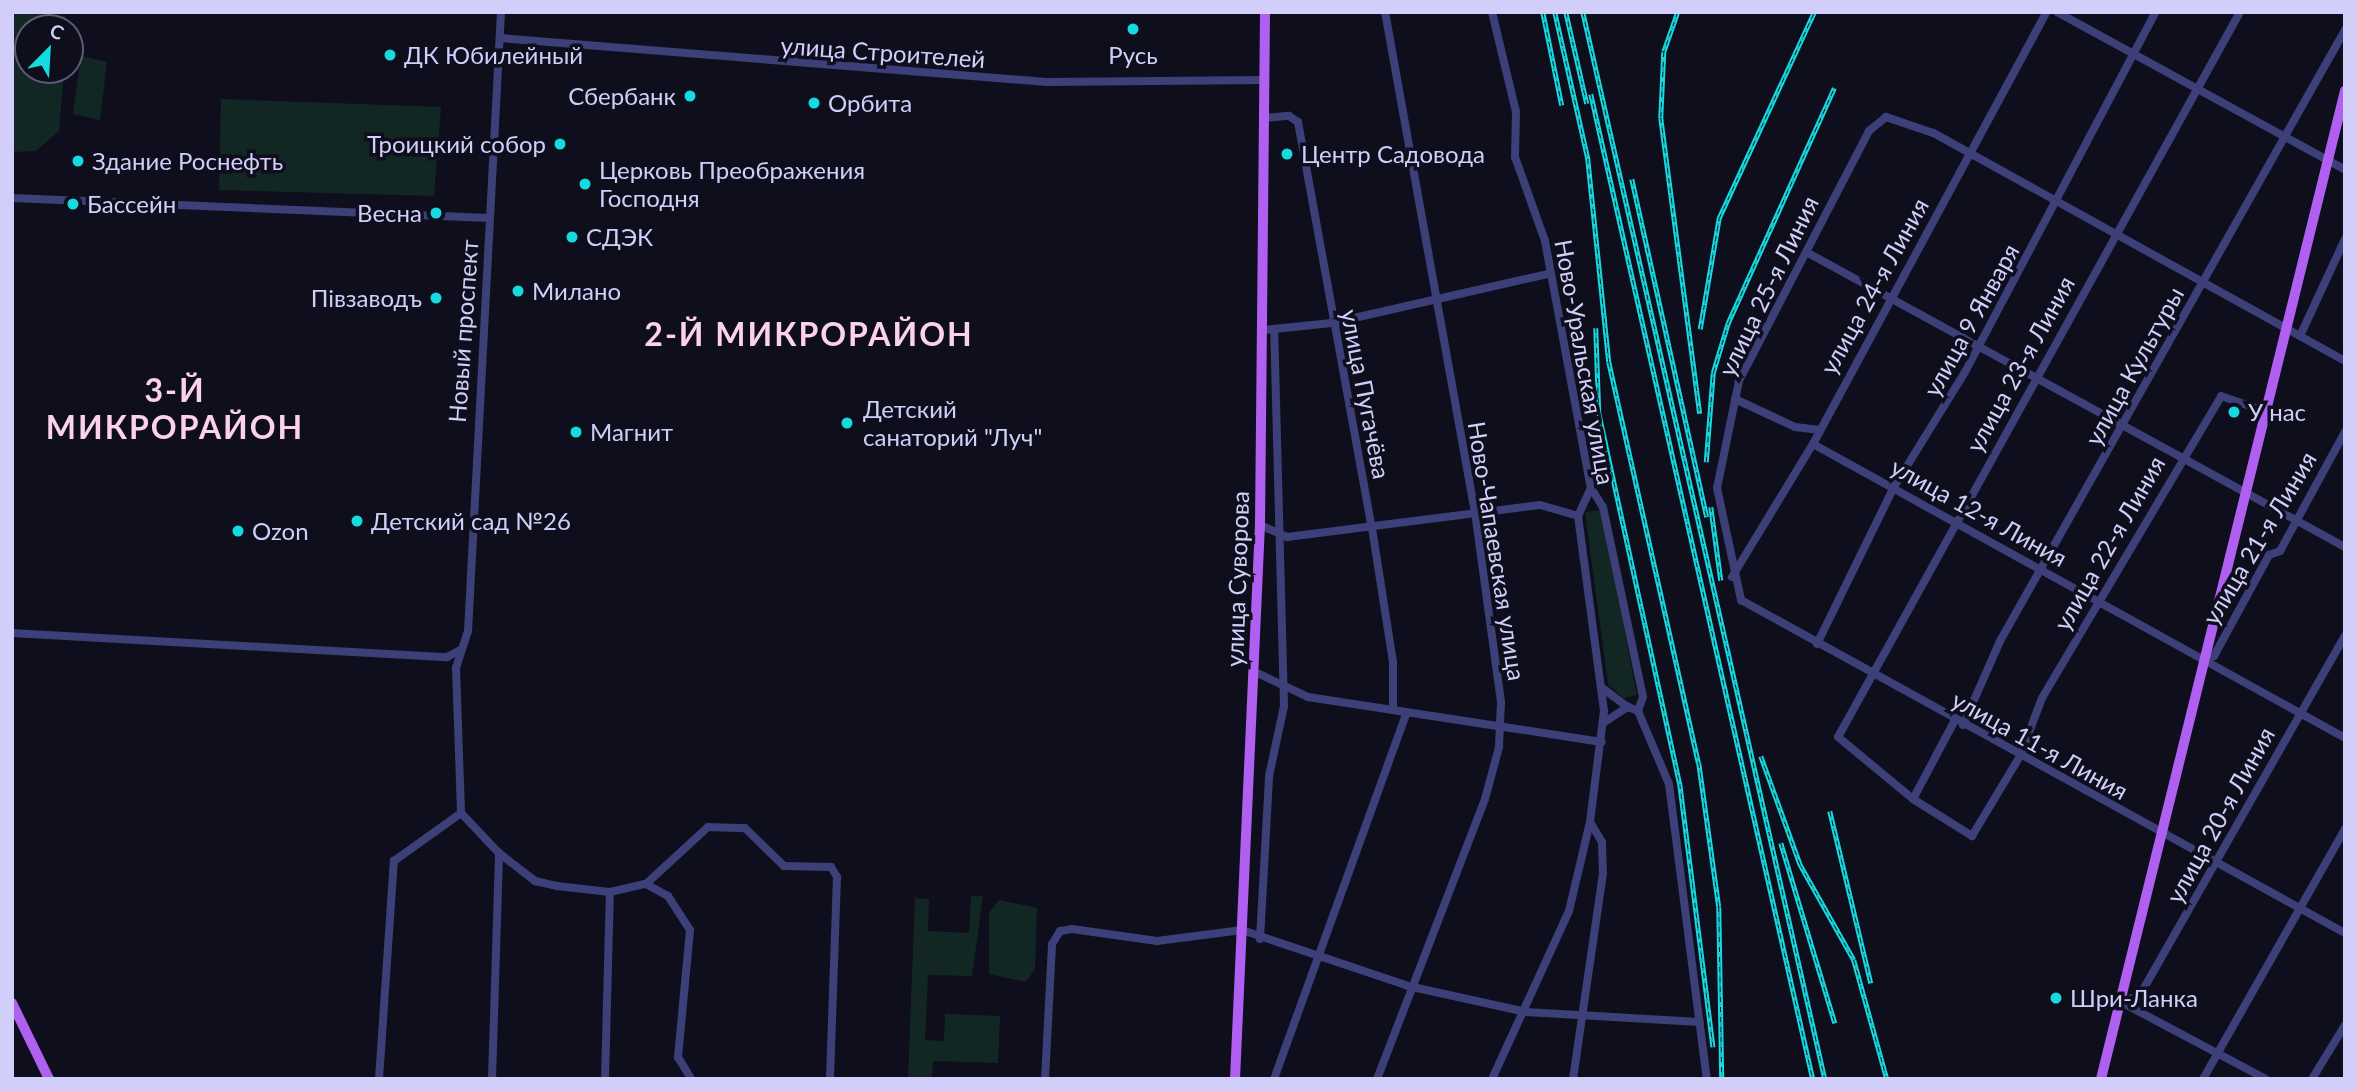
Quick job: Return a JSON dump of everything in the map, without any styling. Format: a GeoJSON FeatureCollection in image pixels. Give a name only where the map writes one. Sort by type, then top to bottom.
{"type":"FeatureCollection","features":[{"type":"Feature","properties":{"kind":"main road","name":"улица Суворова"},"geometry":{"type":"LineString","coordinates":[[1235,1079],[1269,329],[1264,118],[1265,12]]}},
{"type":"Feature","properties":{"kind":"main road"},"geometry":{"type":"LineString","coordinates":[[2245,492],[2325,159],[2345,91]]}},
{"type":"Feature","properties":{"kind":"main road","name":"улица 21-я Линия"},"geometry":{"type":"LineString","coordinates":[[2101,1079],[2245,492]]}},
{"type":"Feature","properties":{"kind":"main road"},"geometry":{"type":"LineString","coordinates":[[12,1003],[49,1079]]}},
{"type":"Feature","properties":{"kind":"street","name":"Новый проспект"},"geometry":{"type":"LineString","coordinates":[[461,813],[454,729],[460,650],[468,631],[501,12]]}},
{"type":"Feature","properties":{"kind":"street","name":"Ново-Чапаевская улица"},"geometry":{"type":"LineString","coordinates":[[1377,1079],[1408,986],[1485,799],[1500,728],[1475,513],[1385,12]]}},
{"type":"Feature","properties":{"kind":"street","name":"Ново-Уральская улица"},"geometry":{"type":"LineString","coordinates":[[1492,12],[1516,113],[1515,157],[1538,216],[1591,488],[1578,516],[1601,687],[1603,723],[1590,822],[1569,911],[1526,1012],[1492,1079]]}},
{"type":"Feature","properties":{"kind":"street","name":"улица 24-я Линия"},"geometry":{"type":"LineString","coordinates":[[1732,577],[1813,444],[1818,430],[2047,12]]}},
{"type":"Feature","properties":{"kind":"street"},"geometry":{"type":"LineString","coordinates":[[2057,12],[2345,170]]}},
{"type":"Feature","properties":{"kind":"street","name":"улица 9 Января"},"geometry":{"type":"LineString","coordinates":[[1817,644],[1894,487],[1979,346],[2156,12]]}},
{"type":"Feature","properties":{"kind":"street","name":"улица 23-я Линия"},"geometry":{"type":"LineString","coordinates":[[1913,799],[1838,737],[2034,376],[2240,12]]}},
{"type":"Feature","properties":{"kind":"street","name":"улица Культуры"},"geometry":{"type":"LineString","coordinates":[[1913,799],[1959,722],[2345,30]]}},
{"type":"Feature","properties":{"kind":"street","name":"улица Строителей"},"geometry":{"type":"LineString","coordinates":[[500,38],[1045,82],[1265,80]]}},
{"type":"Feature","properties":{"kind":"street","name":"улица Пугачёва"},"geometry":{"type":"LineString","coordinates":[[1264,118],[1289,116],[1298,122],[1332,323],[1372,528],[1393,662],[1393,710]]}},
{"type":"Feature","properties":{"kind":"street","name":"улица 25-я Линия"},"geometry":{"type":"LineString","coordinates":[[1732,577],[1717,488],[1735,398],[1878,120],[1923,130],[1969,153]]}},
{"type":"Feature","properties":{"kind":"street"},"geometry":{"type":"LineString","coordinates":[[1969,153],[2345,360]]}},
{"type":"Feature","properties":{"kind":"street"},"geometry":{"type":"LineString","coordinates":[[12,198],[489,218]]}},
{"type":"Feature","properties":{"kind":"street"},"geometry":{"type":"LineString","coordinates":[[2300,336],[2345,239]]}},
{"type":"Feature","properties":{"kind":"street"},"geometry":{"type":"LineString","coordinates":[[1808,253],[1893,296],[2182,459],[2345,547]]}},
{"type":"Feature","properties":{"kind":"street"},"geometry":{"type":"LineString","coordinates":[[1260,939],[1269,776],[1284,706],[1281,684],[1278,533],[1269,329],[1332,323],[1548,274]]}},
{"type":"Feature","properties":{"kind":"street","name":"улица 22-я Линия"},"geometry":{"type":"LineString","coordinates":[[1913,799],[1972,836],[2020,755],[2042,698],[2221,396],[2264,411]]}},
{"type":"Feature","properties":{"kind":"street"},"geometry":{"type":"LineString","coordinates":[[1735,398],[1795,427],[1818,430]]}},
{"type":"Feature","properties":{"kind":"street","name":"улица 21-я Линия"},"geometry":{"type":"LineString","coordinates":[[2204,661],[2214,656],[2269,555],[2280,551],[2345,432]]}},
{"type":"Feature","properties":{"kind":"street","name":"улица 12-я Линия"},"geometry":{"type":"LineString","coordinates":[[1813,444],[2345,738]]}},
{"type":"Feature","properties":{"kind":"street"},"geometry":{"type":"LineString","coordinates":[[1591,488],[1603,508],[1643,697],[1638,711],[1669,784],[1677,821],[1707,1079]]}},
{"type":"Feature","properties":{"kind":"street"},"geometry":{"type":"LineString","coordinates":[[1260,525],[1278,533],[1372,528],[1549,505],[1578,516]]}},
{"type":"Feature","properties":{"kind":"street","name":"улица 11-я Линия"},"geometry":{"type":"LineString","coordinates":[[1732,577],[1741,600],[2214,864],[2345,933]]}},
{"type":"Feature","properties":{"kind":"street"},"geometry":{"type":"LineString","coordinates":[[12,633],[447,657],[460,650]]}},
{"type":"Feature","properties":{"kind":"street","name":"улица 20-я Линия"},"geometry":{"type":"LineString","coordinates":[[2121,1002],[2140,995],[2345,636]]}},
{"type":"Feature","properties":{"kind":"street"},"geometry":{"type":"LineString","coordinates":[[1255,672],[1308,696],[1602,742]]}},
{"type":"Feature","properties":{"kind":"street"},"geometry":{"type":"LineString","coordinates":[[1601,687],[1638,711]]}},
{"type":"Feature","properties":{"kind":"street"},"geometry":{"type":"LineString","coordinates":[[1603,723],[1628,707]]}},
{"type":"Feature","properties":{"kind":"street"},"geometry":{"type":"LineString","coordinates":[[1274,1079],[1314,959],[1407,712]]}},
{"type":"Feature","properties":{"kind":"street"},"geometry":{"type":"LineString","coordinates":[[379,1079],[394,861],[461,813],[499,853],[535,881],[610,892],[646,884],[708,827],[745,828],[784,866],[831,867],[837,877],[830,1079]]}},
{"type":"Feature","properties":{"kind":"street"},"geometry":{"type":"LineString","coordinates":[[1573,1079],[1604,874],[1602,842],[1590,822]]}},
{"type":"Feature","properties":{"kind":"street"},"geometry":{"type":"LineString","coordinates":[[2203,1079],[2345,829]]}},
{"type":"Feature","properties":{"kind":"street"},"geometry":{"type":"LineString","coordinates":[[492,1079],[499,853]]}},
{"type":"Feature","properties":{"kind":"street"},"geometry":{"type":"LineString","coordinates":[[646,884],[668,896],[690,930],[678,1057],[691,1079]]}},
{"type":"Feature","properties":{"kind":"street"},"geometry":{"type":"LineString","coordinates":[[605,1079],[610,892]]}},
{"type":"Feature","properties":{"kind":"street"},"geometry":{"type":"LineString","coordinates":[[1045,1079],[1052,944],[1060,931],[1072,929],[1157,942],[1242,930],[1314,959],[1408,986],[1526,1012],[1581,1018],[1700,1022]]}},
{"type":"Feature","properties":{"kind":"street"},"geometry":{"type":"LineString","coordinates":[[2121,1002],[2219,1051],[2266,1079]]}},
{"type":"Feature","properties":{"kind":"street"},"geometry":{"type":"LineString","coordinates":[[2312,1079],[2345,1025]]}},
{"type":"Feature","properties":{"kind":"green space"},"geometry":{"type":"Polygon","coordinates":[[[12,12],[39,14],[14,14],[14,84],[63,84],[59,131],[36,151],[12,152],[12,12]]]}},
{"type":"Feature","properties":{"kind":"green space"},"geometry":{"type":"Polygon","coordinates":[[[84,57],[107,62],[100,120],[73,114],[77,84],[84,84],[84,57]]]}},
{"type":"Feature","properties":{"kind":"green space"},"geometry":{"type":"Polygon","coordinates":[[[221,99],[441,107],[434,196],[219,190],[221,99]]]}},
{"type":"Feature","properties":{"kind":"green space"},"geometry":{"type":"Polygon","coordinates":[[[1601,510],[1637,695],[1623,698],[1608,684],[1585,512],[1601,510]]]}},
{"type":"Feature","properties":{"kind":"green space"},"geometry":{"type":"Polygon","coordinates":[[[971,896],[983,896],[972,976],[928,975],[925,1040],[944,1041],[945,1014],[1000,1016],[998,1063],[933,1061],[932,1079],[908,1079],[915,898],[929,899],[928,931],[969,933],[971,896]]]}},
{"type":"Feature","properties":{"kind":"green space"},"geometry":{"type":"Polygon","coordinates":[[[999,900],[1037,908],[1035,969],[1026,982],[989,974],[989,913],[999,900]]]}},
{"type":"Feature","properties":{"kind":"railway"},"geometry":{"type":"LineString","coordinates":[[1543,12],[1562,105]]}},
{"type":"Feature","properties":{"kind":"railway"},"geometry":{"type":"LineString","coordinates":[[1555,12],[1588,159],[1609,362],[1699,763],[1719,907],[1722,1079]]}},
{"type":"Feature","properties":{"kind":"railway"},"geometry":{"type":"LineString","coordinates":[[1566,12],[1587,104]]}},
{"type":"Feature","properties":{"kind":"railway"},"geometry":{"type":"LineString","coordinates":[[1583,12],[1825,1079]]}},
{"type":"Feature","properties":{"kind":"railway"},"geometry":{"type":"LineString","coordinates":[[1678,12],[1664,52],[1661,118],[1700,413]]}},
{"type":"Feature","properties":{"kind":"railway"},"geometry":{"type":"LineString","coordinates":[[1700,329],[1719,218],[1814,12]]}},
{"type":"Feature","properties":{"kind":"railway"},"geometry":{"type":"LineString","coordinates":[[1706,462],[1713,373],[1728,323],[1834,88]]}},
{"type":"Feature","properties":{"kind":"railway"},"geometry":{"type":"LineString","coordinates":[[1591,94],[1813,1079]]}},
{"type":"Feature","properties":{"kind":"railway"},"geometry":{"type":"LineString","coordinates":[[1632,179],[1707,517]]}},
{"type":"Feature","properties":{"kind":"railway"},"geometry":{"type":"LineString","coordinates":[[1596,328],[1599,413],[1680,784],[1713,1047]]}},
{"type":"Feature","properties":{"kind":"railway"},"geometry":{"type":"LineString","coordinates":[[1711,507],[1721,580]]}},
{"type":"Feature","properties":{"kind":"railway"},"geometry":{"type":"LineString","coordinates":[[1761,756],[1800,864],[1854,960],[1887,1079]]}},
{"type":"Feature","properties":{"kind":"railway"},"geometry":{"type":"LineString","coordinates":[[1830,811],[1871,983]]}},
{"type":"Feature","properties":{"kind":"railway"},"geometry":{"type":"LineString","coordinates":[[1781,843],[1835,1023]]}},
{"type":"Feature","properties":{"kind":"place","name":"Русь"},"geometry":{"type":"Point","coordinates":[1133,29]}},
{"type":"Feature","properties":{"kind":"place","name":"ДК Юбилейный"},"geometry":{"type":"Point","coordinates":[390,55]}},
{"type":"Feature","properties":{"kind":"place","name":"Сбербанк"},"geometry":{"type":"Point","coordinates":[690,96]}},
{"type":"Feature","properties":{"kind":"place","name":"Орбита"},"geometry":{"type":"Point","coordinates":[814,103]}},
{"type":"Feature","properties":{"kind":"place","name":"Троицкий собор"},"geometry":{"type":"Point","coordinates":[560,144]}},
{"type":"Feature","properties":{"kind":"place","name":"Центр Садовода"},"geometry":{"type":"Point","coordinates":[1287,154]}},
{"type":"Feature","properties":{"kind":"place","name":"Здание Роснефть"},"geometry":{"type":"Point","coordinates":[78,161]}},
{"type":"Feature","properties":{"kind":"place","name":"Церковь Преображения Господня"},"geometry":{"type":"Point","coordinates":[585,184]}},
{"type":"Feature","properties":{"kind":"place","name":"Бассейн"},"geometry":{"type":"Point","coordinates":[73,204]}},
{"type":"Feature","properties":{"kind":"place","name":"Весна"},"geometry":{"type":"Point","coordinates":[436,213]}},
{"type":"Feature","properties":{"kind":"place","name":"СДЭК"},"geometry":{"type":"Point","coordinates":[572,237]}},
{"type":"Feature","properties":{"kind":"place","name":"Милано"},"geometry":{"type":"Point","coordinates":[518,291]}},
{"type":"Feature","properties":{"kind":"place","name":"Півзаводъ"},"geometry":{"type":"Point","coordinates":[436,298]}},
{"type":"Feature","properties":{"kind":"place","name":"У нас"},"geometry":{"type":"Point","coordinates":[2234,412]}},
{"type":"Feature","properties":{"kind":"place","name":"Детский санаторий \"Луч\""},"geometry":{"type":"Point","coordinates":[847,423]}},
{"type":"Feature","properties":{"kind":"place","name":"Магнит"},"geometry":{"type":"Point","coordinates":[576,432]}},
{"type":"Feature","properties":{"kind":"place","name":"Детский сад №26"},"geometry":{"type":"Point","coordinates":[357,521]}},
{"type":"Feature","properties":{"kind":"place","name":"Ozon"},"geometry":{"type":"Point","coordinates":[238,531]}},
{"type":"Feature","properties":{"kind":"place","name":"Шри-Ланка"},"geometry":{"type":"Point","coordinates":[2056,998]}},
{"type":"Feature","properties":{"kind":"district","name":"2-Й МИКРОРАЙОН"},"geometry":{"type":"Point","coordinates":[809,334]}},
{"type":"Feature","properties":{"kind":"district","name":"3-Й МИКРОРАЙОН"},"geometry":{"type":"Point","coordinates":[175,410]}}]}
